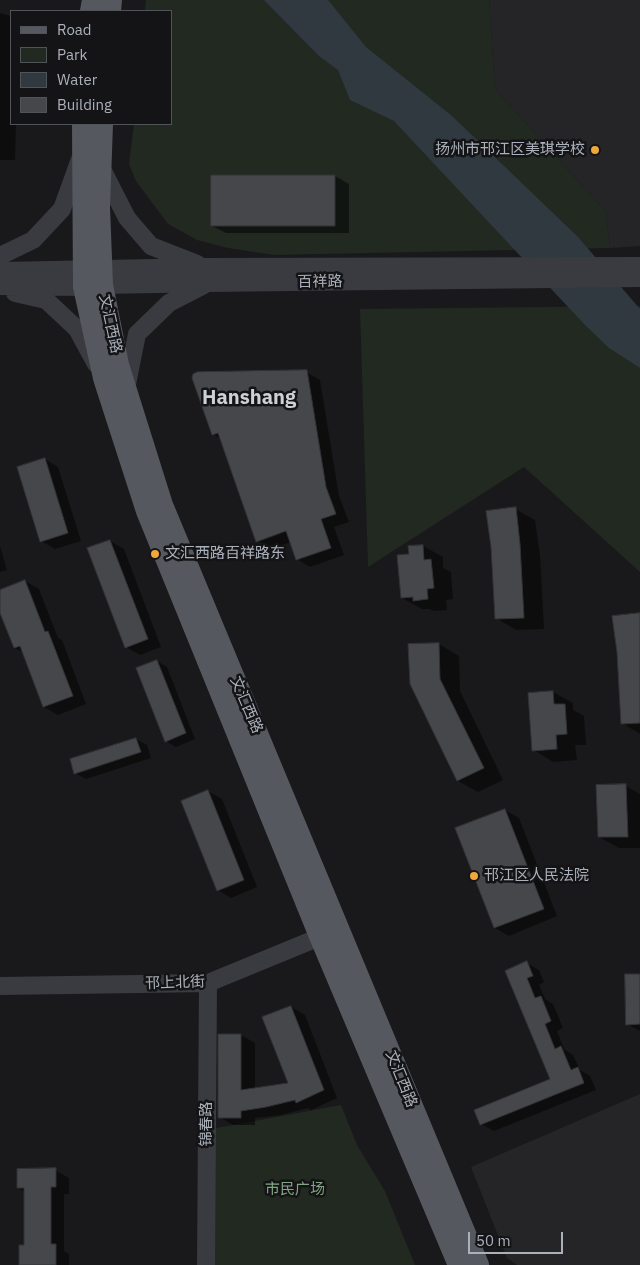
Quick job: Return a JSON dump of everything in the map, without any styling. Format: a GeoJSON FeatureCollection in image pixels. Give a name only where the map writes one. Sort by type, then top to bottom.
{"type":"FeatureCollection","features":[{"type":"Feature","properties":{"kind":"main road","name":"文汇西路"},"geometry":{"type":"LineString","coordinates":[[83,125],[83,151],[92,278],[104,378],[147,511],[330,932],[478,1265]]}},
{"type":"Feature","properties":{"kind":"main road","name":"文汇西路"},"geometry":{"type":"LineString","coordinates":[[102,125],[99,207],[92,278],[118,365],[162,505],[330,932],[458,1265]]}},
{"type":"Feature","properties":{"kind":"street"},"geometry":{"type":"LineString","coordinates":[[0,256],[33,240],[62,209],[83,151]]}},
{"type":"Feature","properties":{"kind":"street"},"geometry":{"type":"LineString","coordinates":[[100,166],[127,218],[151,246],[206,275],[170,303],[138,334],[126,389]]}},
{"type":"Feature","properties":{"kind":"street","name":"百祥路"},"geometry":{"type":"LineString","coordinates":[[0,288],[92,278],[206,275],[627,274],[640,266]]}},
{"type":"Feature","properties":{"kind":"street","name":"百祥路"},"geometry":{"type":"LineString","coordinates":[[0,272],[92,278]]}},
{"type":"Feature","properties":{"kind":"street"},"geometry":{"type":"LineString","coordinates":[[0,288],[46,300],[77,329],[104,378]]}},
{"type":"Feature","properties":{"kind":"street","name":"邗上北街"},"geometry":{"type":"LineString","coordinates":[[0,986],[208,983],[330,932]]}},
{"type":"Feature","properties":{"kind":"street","name":"锦春路"},"geometry":{"type":"LineString","coordinates":[[206,1265],[208,983]]}},
{"type":"Feature","properties":{"kind":"shaded area","name":"扬州市邗江区美琪学校"},"geometry":{"type":"Polygon","coordinates":[[[489,0],[640,0],[640,246],[610,248],[606,212],[495,89],[489,0]]]}},
{"type":"Feature","properties":{"kind":"shaded area"},"geometry":{"type":"Polygon","coordinates":[[[640,1094],[640,1265],[517,1265],[507,1258],[471,1167],[640,1094]]]}},
{"type":"Feature","properties":{"kind":"green space"},"geometry":{"type":"Polygon","coordinates":[[[146,0],[489,0],[495,89],[606,212],[610,248],[274,255],[228,248],[197,240],[168,224],[136,181],[129,164],[134,125],[172,125],[172,10],[145,10],[146,0]]]}},
{"type":"Feature","properties":{"kind":"green space"},"geometry":{"type":"Polygon","coordinates":[[[640,306],[640,572],[524,467],[368,567],[360,309],[640,306]]]}},
{"type":"Feature","properties":{"kind":"green space","name":"市民广场"},"geometry":{"type":"Polygon","coordinates":[[[341,1105],[357,1145],[385,1191],[415,1265],[212,1265],[211,1129],[341,1105]]]}},
{"type":"Feature","properties":{"kind":"water"},"geometry":{"type":"Polygon","coordinates":[[[264,0],[328,0],[366,47],[452,116],[578,237],[640,309],[640,368],[609,348],[584,324],[394,121],[350,100],[338,70],[319,56],[264,0]]]}},
{"type":"Feature","properties":{"kind":"building"},"geometry":{"type":"Polygon","coordinates":[[[211,175],[335,175],[335,226],[211,226],[211,175]]]}},
{"type":"Feature","properties":{"kind":"building"},"geometry":{"type":"Polygon","coordinates":[[[307,370],[326,487],[336,514],[321,519],[331,548],[296,560],[286,531],[256,542],[218,433],[212,435],[192,378],[193,374],[197,372],[307,370]]]}},
{"type":"Feature","properties":{"kind":"building"},"geometry":{"type":"Polygon","coordinates":[[[45,458],[68,533],[40,542],[17,467],[45,458]]]}},
{"type":"Feature","properties":{"kind":"building"},"geometry":{"type":"Polygon","coordinates":[[[516,507],[524,618],[495,619],[491,547],[486,511],[516,507]]]}},
{"type":"Feature","properties":{"kind":"building"},"geometry":{"type":"Polygon","coordinates":[[[110,540],[148,639],[125,648],[87,548],[110,540]]]}},
{"type":"Feature","properties":{"kind":"building"},"geometry":{"type":"Polygon","coordinates":[[[423,545],[424,560],[431,559],[434,588],[427,589],[428,599],[413,601],[413,597],[401,598],[397,555],[409,554],[408,546],[423,545]]]}},
{"type":"Feature","properties":{"kind":"building"},"geometry":{"type":"Polygon","coordinates":[[[25,580],[45,632],[48,631],[73,696],[43,707],[20,646],[14,648],[0,613],[0,590],[25,580]]]}},
{"type":"Feature","properties":{"kind":"building"},"geometry":{"type":"Polygon","coordinates":[[[640,613],[640,723],[621,724],[617,652],[612,616],[640,613]]]}},
{"type":"Feature","properties":{"kind":"building"},"geometry":{"type":"Polygon","coordinates":[[[439,643],[440,679],[484,768],[457,781],[410,684],[408,644],[439,643]]]}},
{"type":"Feature","properties":{"kind":"building"},"geometry":{"type":"Polygon","coordinates":[[[157,660],[186,733],[165,742],[136,668],[157,660]]]}},
{"type":"Feature","properties":{"kind":"building"},"geometry":{"type":"Polygon","coordinates":[[[553,691],[554,704],[565,704],[567,734],[556,735],[557,749],[532,751],[528,693],[553,691]]]}},
{"type":"Feature","properties":{"kind":"building"},"geometry":{"type":"Polygon","coordinates":[[[136,738],[141,752],[74,774],[70,759],[136,738]]]}},
{"type":"Feature","properties":{"kind":"building"},"geometry":{"type":"Polygon","coordinates":[[[626,784],[628,837],[598,837],[596,785],[626,784]]]}},
{"type":"Feature","properties":{"kind":"building"},"geometry":{"type":"Polygon","coordinates":[[[208,790],[244,880],[217,891],[181,801],[208,790]]]}},
{"type":"Feature","properties":{"kind":"building"},"geometry":{"type":"Polygon","coordinates":[[[505,809],[544,909],[494,928],[455,828],[505,809]]]}},
{"type":"Feature","properties":{"kind":"building"},"geometry":{"type":"Polygon","coordinates":[[[527,961],[533,976],[527,978],[535,998],[541,996],[551,1021],[545,1024],[555,1049],[561,1046],[571,1070],[578,1067],[584,1083],[480,1125],[474,1110],[550,1079],[505,971],[527,961]]]}},
{"type":"Feature","properties":{"kind":"building"},"geometry":{"type":"Polygon","coordinates":[[[625,974],[640,974],[640,1024],[626,1025],[625,974]]]}},
{"type":"Feature","properties":{"kind":"building"},"geometry":{"type":"Polygon","coordinates":[[[291,1006],[324,1090],[296,1103],[295,1100],[241,1111],[241,1118],[218,1118],[218,1034],[241,1034],[241,1090],[288,1083],[262,1017],[291,1006]]]}},
{"type":"Feature","properties":{"kind":"building"},"geometry":{"type":"Polygon","coordinates":[[[56,1168],[56,1187],[51,1187],[51,1244],[56,1244],[56,1265],[19,1265],[19,1245],[24,1245],[24,1188],[17,1188],[17,1169],[56,1168]]]}},
{"type":"Feature","properties":{"kind":"place","name":"扬州市邗江区美琪学校"},"geometry":{"type":"Point","coordinates":[595,150]}},
{"type":"Feature","properties":{"kind":"place","name":"文汇西路百祥路东"},"geometry":{"type":"Point","coordinates":[155,554]}},
{"type":"Feature","properties":{"kind":"place","name":"邗江区人民法院"},"geometry":{"type":"Point","coordinates":[474,876]}},
{"type":"Feature","properties":{"kind":"district","name":"Hanshang"},"geometry":{"type":"Point","coordinates":[249,398]}}]}
